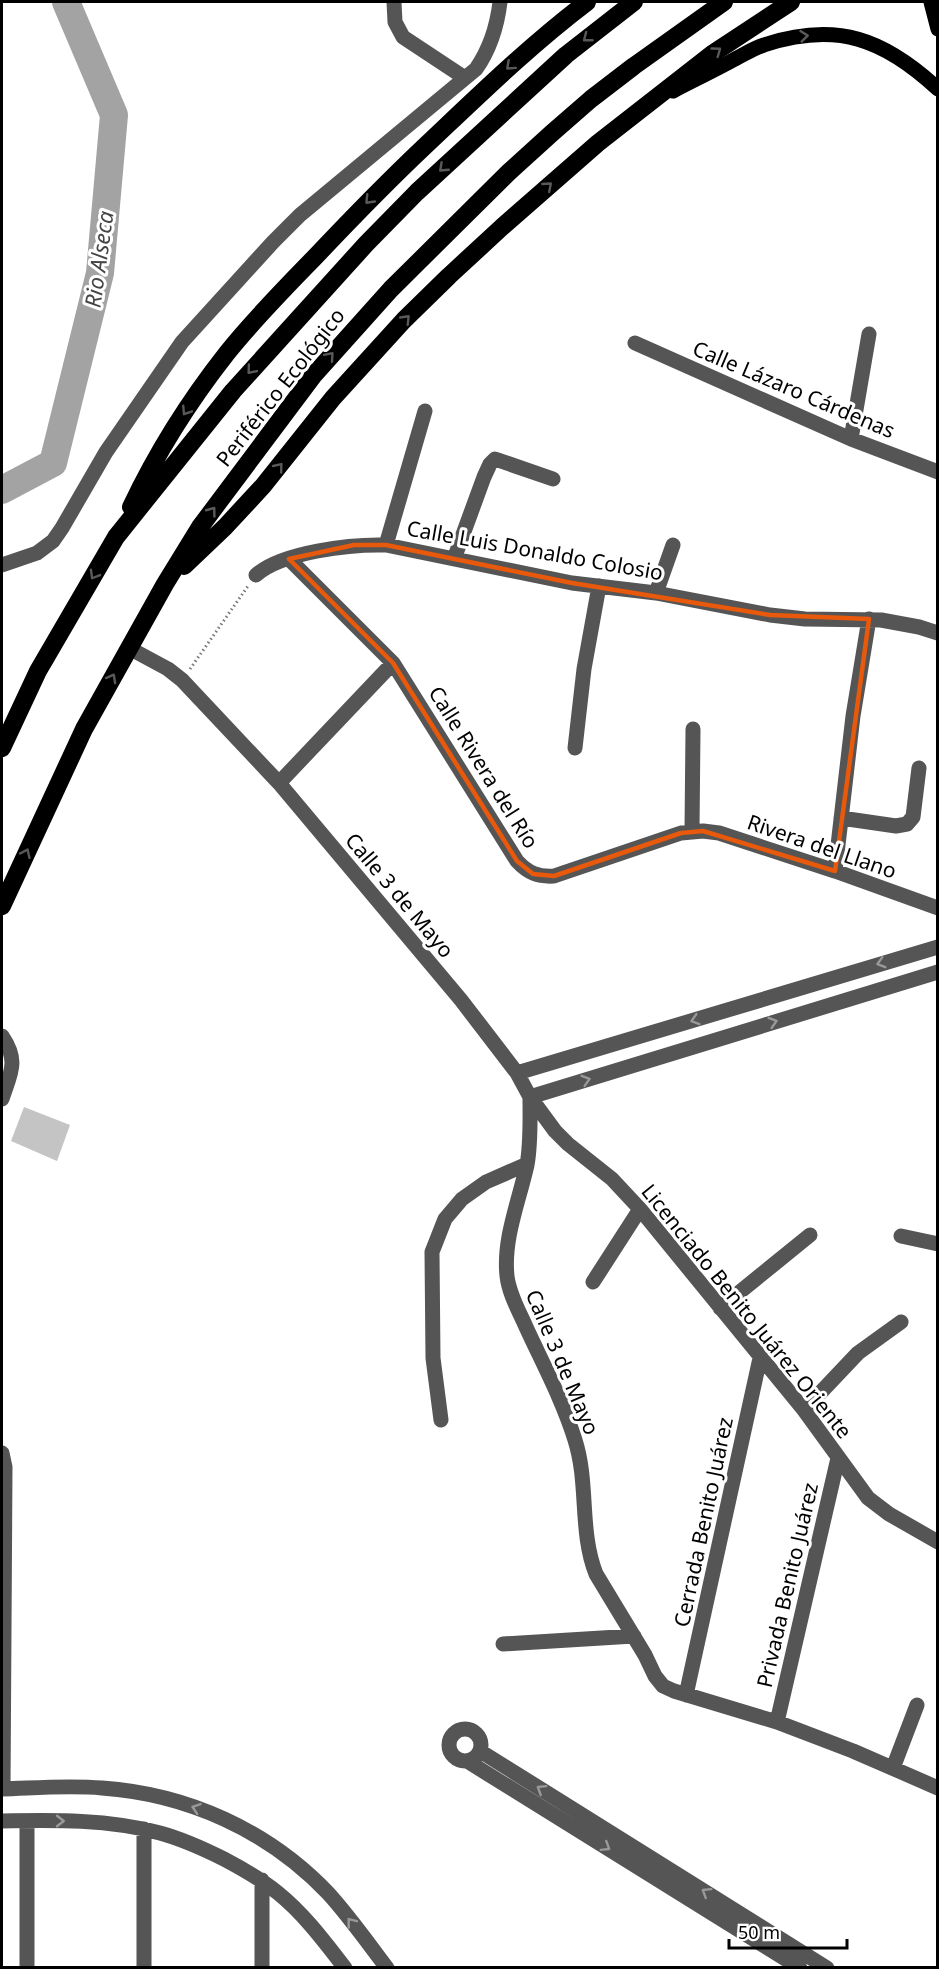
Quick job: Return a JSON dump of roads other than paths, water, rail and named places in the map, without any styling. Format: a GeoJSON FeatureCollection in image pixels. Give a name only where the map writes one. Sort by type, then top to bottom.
{"type":"FeatureCollection","features":[{"type":"Feature","properties":{"kind":"highway"},"geometry":{"type":"LineString","coordinates":[[116,537],[149,469],[193,400],[227,353],[267,306],[374,195],[488,86],[559,23],[587,2]]}},
{"type":"Feature","properties":{"kind":"highway","name":"Periférico Ecológico"},"geometry":{"type":"LineString","coordinates":[[2,748],[38,671],[116,537],[233,391],[366,244],[417,192],[566,55],[634,2]]}},
{"type":"Feature","properties":{"kind":"highway","name":"Periférico Ecológico"},"geometry":{"type":"LineString","coordinates":[[2,906],[84,729],[165,584],[200,527],[327,359],[391,289],[509,172],[591,99],[681,30],[724,2]]}},
{"type":"Feature","properties":{"kind":"highway"},"geometry":{"type":"LineString","coordinates":[[165,584],[225,527],[263,486],[333,398],[419,305],[510,219],[598,144],[712,54],[791,2]]}},
{"type":"Feature","properties":{"kind":"main road"},"geometry":{"type":"LineString","coordinates":[[930,2],[938,29]]}},
{"type":"Feature","properties":{"kind":"main road"},"geometry":{"type":"LineString","coordinates":[[654,100],[762,45],[795,37],[824,34],[851,37],[878,45],[901,58],[938,89]]}},
{"type":"Feature","properties":{"kind":"street"},"geometry":{"type":"LineString","coordinates":[[394,2],[395,22],[403,37],[465,78]]}},
{"type":"Feature","properties":{"kind":"street"},"geometry":{"type":"LineString","coordinates":[[2,565],[37,553],[53,541],[105,452],[182,342],[300,214],[476,69],[486,55],[494,37],[500,2]]}},
{"type":"Feature","properties":{"kind":"street"},"geometry":{"type":"LineString","coordinates":[[851,439],[869,334]]}},
{"type":"Feature","properties":{"kind":"street","name":"Calle Lázaro Cárdenas"},"geometry":{"type":"LineString","coordinates":[[635,343],[851,439],[938,472]]}},
{"type":"Feature","properties":{"kind":"street"},"geometry":{"type":"LineString","coordinates":[[386,545],[426,411]]}},
{"type":"Feature","properties":{"kind":"street"},"geometry":{"type":"LineString","coordinates":[[454,559],[484,477],[495,459],[553,479]]}},
{"type":"Feature","properties":{"kind":"street","name":"Calle Luis Donaldo Colosio"},"geometry":{"type":"LineString","coordinates":[[256,575],[263,569],[289,559],[347,546],[386,545],[525,574],[656,593],[787,617],[869,619],[896,622],[938,633]]}},
{"type":"Feature","properties":{"kind":"street"},"geometry":{"type":"LineString","coordinates":[[656,593],[674,545]]}},
{"type":"Feature","properties":{"kind":"street","name":"Calle Rivera del Río"},"geometry":{"type":"LineString","coordinates":[[289,559],[393,663],[517,861],[525,869],[544,876],[554,876],[692,831]]}},
{"type":"Feature","properties":{"kind":"street"},"geometry":{"type":"LineString","coordinates":[[575,748],[584,669],[599,586]]}},
{"type":"Feature","properties":{"kind":"street"},"geometry":{"type":"LineString","coordinates":[[835,871],[853,716],[869,619]]}},
{"type":"Feature","properties":{"kind":"street","name":"Calle 3 de Mayo"},"geometry":{"type":"LineString","coordinates":[[129,648],[168,669],[182,680],[279,783],[461,1000],[517,1073],[530,1097],[527,1164],[511,1233],[507,1277],[515,1303],[556,1393],[575,1442],[580,1463],[588,1548],[596,1574],[659,1681],[668,1688],[686,1695],[777,1722],[853,1751],[938,1788]]}},
{"type":"Feature","properties":{"kind":"street"},"geometry":{"type":"LineString","coordinates":[[279,783],[393,663]]}},
{"type":"Feature","properties":{"kind":"street"},"geometry":{"type":"LineString","coordinates":[[692,831],[693,729]]}},
{"type":"Feature","properties":{"kind":"street"},"geometry":{"type":"LineString","coordinates":[[841,818],[896,826],[907,824],[913,817],[919,768]]}},
{"type":"Feature","properties":{"kind":"street","name":"Rivera del Llano"},"geometry":{"type":"LineString","coordinates":[[692,831],[719,833],[938,908]]}},
{"type":"Feature","properties":{"kind":"street"},"geometry":{"type":"LineString","coordinates":[[517,1073],[938,947]]}},
{"type":"Feature","properties":{"kind":"street"},"geometry":{"type":"LineString","coordinates":[[530,1097],[938,972]]}},
{"type":"Feature","properties":{"kind":"street"},"geometry":{"type":"LineString","coordinates":[[827,979],[833,1004]]}},
{"type":"Feature","properties":{"kind":"street"},"geometry":{"type":"LineString","coordinates":[[654,1032],[662,1056]]}},
{"type":"Feature","properties":{"kind":"street"},"geometry":{"type":"LineString","coordinates":[[2,1036],[8,1046],[13,1065],[2,1099]]}},
{"type":"Feature","properties":{"kind":"street","name":"Licenciado Benito Juárez Oriente"},"geometry":{"type":"LineString","coordinates":[[530,1097],[561,1138],[612,1179],[640,1209],[804,1410],[868,1498],[877,1507],[938,1542]]}},
{"type":"Feature","properties":{"kind":"street"},"geometry":{"type":"LineString","coordinates":[[441,1420],[434,1358],[432,1252],[445,1219],[462,1199],[486,1182],[527,1164]]}},
{"type":"Feature","properties":{"kind":"street"},"geometry":{"type":"LineString","coordinates":[[593,1282],[640,1209]]}},
{"type":"Feature","properties":{"kind":"street"},"geometry":{"type":"LineString","coordinates":[[720,1308],[810,1235]]}},
{"type":"Feature","properties":{"kind":"street"},"geometry":{"type":"LineString","coordinates":[[901,1236],[938,1244]]}},
{"type":"Feature","properties":{"kind":"street"},"geometry":{"type":"LineString","coordinates":[[804,1410],[858,1353],[901,1322]]}},
{"type":"Feature","properties":{"kind":"street","name":"Cerrada Benito Juárez"},"geometry":{"type":"LineString","coordinates":[[686,1695],[760,1358]]}},
{"type":"Feature","properties":{"kind":"street"},"geometry":{"type":"LineString","coordinates":[[2,1453],[5,1467],[2,1789],[82,1787],[122,1790],[176,1801],[215,1815],[250,1832],[301,1867],[328,1894],[387,1968]]}},
{"type":"Feature","properties":{"kind":"street","name":"Privada Benito Juárez"},"geometry":{"type":"LineString","coordinates":[[777,1722],[838,1458]]}},
{"type":"Feature","properties":{"kind":"street"},"geometry":{"type":"LineString","coordinates":[[503,1644],[634,1636]]}},
{"type":"Feature","properties":{"kind":"street"},"geometry":{"type":"LineString","coordinates":[[893,1768],[917,1705]]}},
{"type":"Feature","properties":{"kind":"street"},"geometry":{"type":"LineString","coordinates":[[467,1761],[472,1760],[480,1751],[481,1746],[477,1735],[466,1730],[455,1733],[449,1745],[450,1751],[460,1760],[467,1761],[800,1968]]}},
{"type":"Feature","properties":{"kind":"street"},"geometry":{"type":"LineString","coordinates":[[480,1751],[827,1968]]}},
{"type":"Feature","properties":{"kind":"street"},"geometry":{"type":"LineString","coordinates":[[2,1821],[81,1821],[144,1829],[163,1833],[207,1851],[262,1880],[280,1894],[310,1924],[345,1968]]}},
{"type":"Feature","properties":{"kind":"street"},"geometry":{"type":"LineString","coordinates":[[27,1821],[27,1968]]}},
{"type":"Feature","properties":{"kind":"street"},"geometry":{"type":"LineString","coordinates":[[144,1829],[144,1968]]}},
{"type":"Feature","properties":{"kind":"street"},"geometry":{"type":"LineString","coordinates":[[262,1880],[262,1968]]}},
{"type":"Feature","properties":{"kind":"waterway","name":"Rio Alseca"},"geometry":{"type":"LineString","coordinates":[[2,490],[53,463],[100,273],[114,115],[66,2]]}}]}
